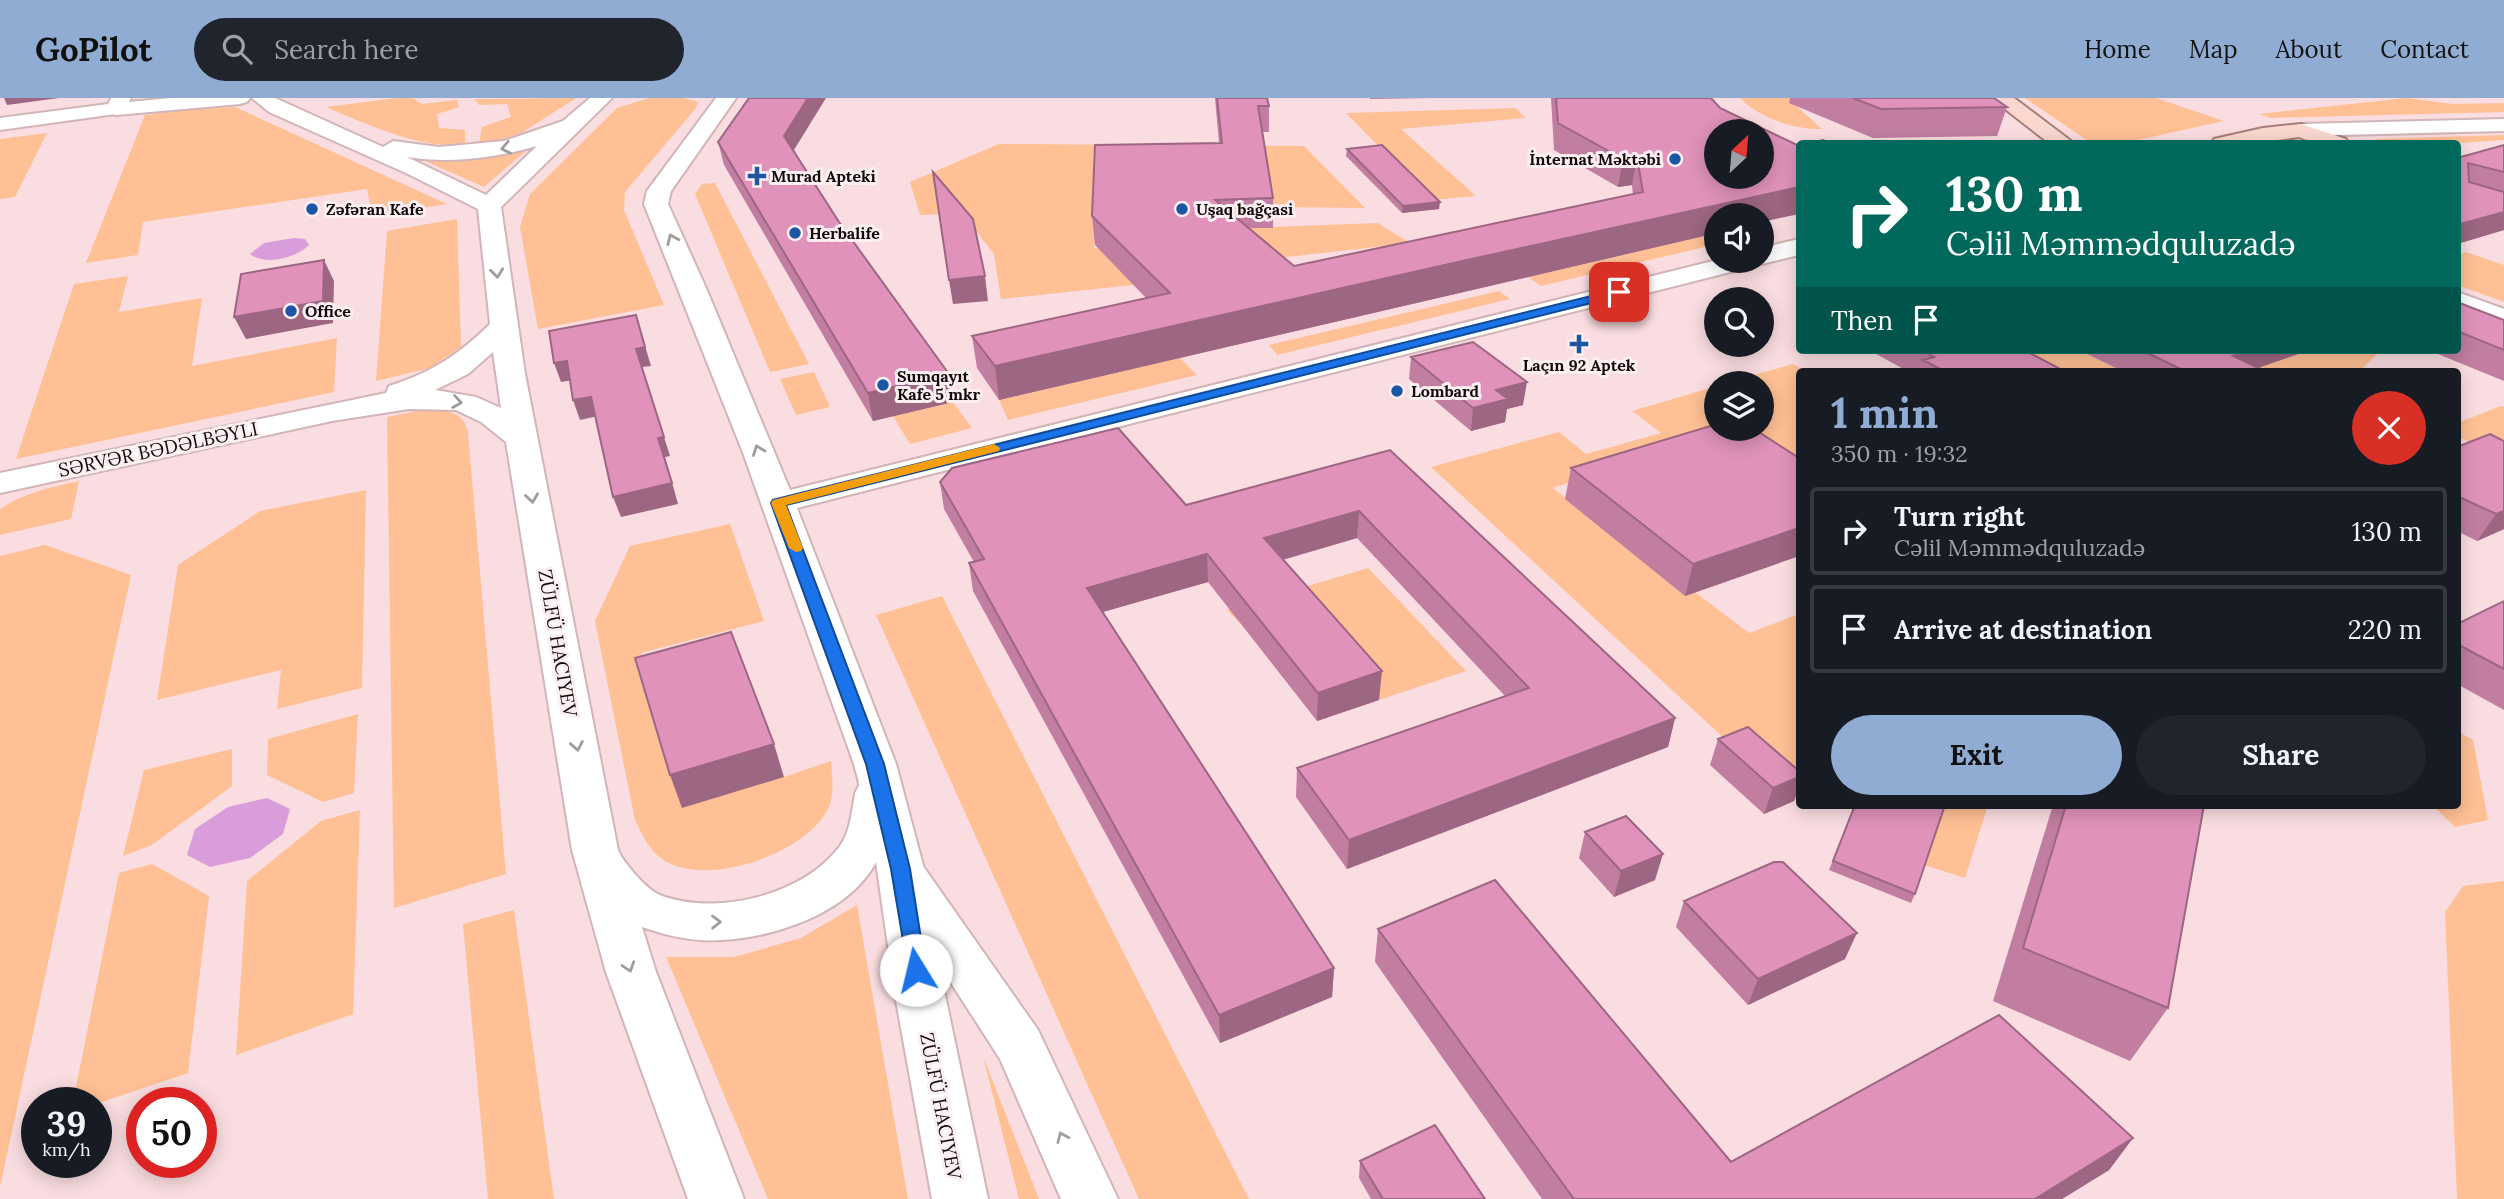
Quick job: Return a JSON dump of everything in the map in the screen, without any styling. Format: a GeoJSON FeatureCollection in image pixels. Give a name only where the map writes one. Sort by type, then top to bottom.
{"type":"FeatureCollection","features":[{"type":"Feature","properties":{"kind":"main road"},"geometry":{"type":"LineString","coordinates":[[0,124],[119,104],[240,98]]}},
{"type":"Feature","properties":{"kind":"main road"},"geometry":{"type":"LineString","coordinates":[[262,98],[270,105],[489,206]]}},
{"type":"Feature","properties":{"kind":"main road"},"geometry":{"type":"LineString","coordinates":[[340,136],[423,153],[459,154],[517,146],[610,98]]}},
{"type":"Feature","properties":{"kind":"main road"},"geometry":{"type":"LineString","coordinates":[[2001,98],[2059,140]]}},
{"type":"Feature","properties":{"kind":"main road"},"geometry":{"type":"LineString","coordinates":[[720,103],[659,191],[656,204],[693,288],[778,503],[875,764],[901,869],[920,995],[960,1199]]}},
{"type":"Feature","properties":{"kind":"main road"},"geometry":{"type":"LineString","coordinates":[[489,206],[586,111]]}},
{"type":"Feature","properties":{"kind":"main road"},"geometry":{"type":"LineString","coordinates":[[2241,140],[2278,132],[2305,137],[2504,125]]}},
{"type":"Feature","properties":{"kind":"main road"},"geometry":{"type":"LineString","coordinates":[[489,206],[504,325],[523,440],[598,860],[631,972],[716,1199]]}},
{"type":"Feature","properties":{"kind":"main road"},"geometry":{"type":"LineString","coordinates":[[1774,253],[1796,248]]}},
{"type":"Feature","properties":{"kind":"main road"},"geometry":{"type":"LineString","coordinates":[[778,503],[1704,271]]}},
{"type":"Feature","properties":{"kind":"main road"},"geometry":{"type":"LineString","coordinates":[[2461,302],[2504,318]]}},
{"type":"Feature","properties":{"kind":"main road"},"geometry":{"type":"LineString","coordinates":[[317,416],[444,377],[466,364],[504,325]]}},
{"type":"Feature","properties":{"kind":"main road"},"geometry":{"type":"LineString","coordinates":[[317,416],[399,402],[453,401],[472,405],[492,414],[523,440]]}},
{"type":"Feature","properties":{"kind":"main road","name":"SƏRVƏR BƏDƏLBƏYLI"},"geometry":{"type":"LineString","coordinates":[[0,483],[317,416]]}},
{"type":"Feature","properties":{"kind":"main road"},"geometry":{"type":"LineString","coordinates":[[598,860],[622,891],[647,910],[682,921],[720,923],[751,919],[801,902],[838,878],[858,857],[877,809],[875,764]]}},
{"type":"Feature","properties":{"kind":"main road"},"geometry":{"type":"LineString","coordinates":[[901,869],[1020,1046],[1090,1199]]}},
{"type":"Feature","properties":{"kind":"shaded area"},"geometry":{"type":"Polygon","coordinates":[[[412,98],[422,104],[457,100],[459,107],[437,114],[439,128],[465,130],[465,146],[411,139],[326,107],[412,98]]]}},
{"type":"Feature","properties":{"kind":"shaded area"},"geometry":{"type":"Polygon","coordinates":[[[576,98],[520,134],[479,145],[482,127],[511,117],[507,104],[479,105],[475,99],[576,98]]]}},
{"type":"Feature","properties":{"kind":"shaded area"},"geometry":{"type":"Polygon","coordinates":[[[649,98],[683,98],[698,102],[696,108],[625,192],[624,210],[664,305],[538,329],[520,227],[530,194],[617,108],[649,98]]]}},
{"type":"Feature","properties":{"kind":"shaded area"},"geometry":{"type":"Polygon","coordinates":[[[1740,98],[1820,98],[1793,103],[1822,129],[1778,121],[1740,98]]]}},
{"type":"Feature","properties":{"kind":"shaded area"},"geometry":{"type":"Polygon","coordinates":[[[2025,98],[2156,98],[2224,121],[2138,140],[2087,140],[2025,98]]]}},
{"type":"Feature","properties":{"kind":"shaded area"},"geometry":{"type":"Polygon","coordinates":[[[2406,98],[2453,104],[2504,103],[2504,112],[2270,118],[2259,114],[2406,98]]]}},
{"type":"Feature","properties":{"kind":"shaded area"},"geometry":{"type":"Polygon","coordinates":[[[235,107],[447,204],[372,216],[367,189],[143,222],[138,255],[86,263],[145,115],[199,108],[235,107]]]}},
{"type":"Feature","properties":{"kind":"shaded area"},"geometry":{"type":"Polygon","coordinates":[[[1516,108],[1525,118],[1401,129],[1476,196],[1431,200],[1346,113],[1516,108]]]}},
{"type":"Feature","properties":{"kind":"shaded area"},"geometry":{"type":"Polygon","coordinates":[[[47,133],[15,197],[0,199],[0,139],[47,133]]]}},
{"type":"Feature","properties":{"kind":"shaded area"},"geometry":{"type":"Polygon","coordinates":[[[2504,135],[2504,140],[2461,143],[2461,140],[2375,139],[2504,135]]]}},
{"type":"Feature","properties":{"kind":"shaded area"},"geometry":{"type":"Polygon","coordinates":[[[999,144],[1304,146],[1365,208],[1270,207],[1096,233],[1094,248],[1191,246],[1219,229],[1378,223],[1410,243],[1252,261],[1133,285],[1001,299],[994,254],[962,213],[920,215],[910,182],[999,144]]]}},
{"type":"Feature","properties":{"kind":"shaded area"},"geometry":{"type":"Polygon","coordinates":[[[528,149],[484,187],[425,161],[457,161],[528,149]]]}},
{"type":"Feature","properties":{"kind":"shaded area"},"geometry":{"type":"Polygon","coordinates":[[[715,183],[809,364],[770,372],[695,194],[702,184],[715,183]]]}},
{"type":"Feature","properties":{"kind":"shaded area"},"geometry":{"type":"Polygon","coordinates":[[[457,219],[461,347],[430,368],[376,381],[387,231],[457,219]]]}},
{"type":"Feature","properties":{"kind":"shaded area"},"geometry":{"type":"Polygon","coordinates":[[[1704,236],[1704,247],[1541,286],[1528,277],[1704,236]]]}},
{"type":"Feature","properties":{"kind":"shaded area"},"geometry":{"type":"Polygon","coordinates":[[[305,239],[309,245],[296,254],[280,259],[256,258],[250,254],[264,243],[305,239]]]}},
{"type":"Feature","properties":{"kind":"shaded area"},"geometry":{"type":"Polygon","coordinates":[[[2466,252],[2504,265],[2504,302],[2461,286],[2461,254],[2466,252]]]}},
{"type":"Feature","properties":{"kind":"shaded area"},"geometry":{"type":"Polygon","coordinates":[[[128,276],[119,312],[202,298],[192,366],[337,338],[334,392],[16,459],[74,284],[128,276]]]}},
{"type":"Feature","properties":{"kind":"shaded area"},"geometry":{"type":"Polygon","coordinates":[[[1499,291],[1510,299],[1277,355],[1269,345],[1499,291]]]}},
{"type":"Feature","properties":{"kind":"shaded area"},"geometry":{"type":"Polygon","coordinates":[[[2026,354],[2087,354],[2116,368],[2054,368],[2026,354]]]}},
{"type":"Feature","properties":{"kind":"shaded area"},"geometry":{"type":"Polygon","coordinates":[[[2289,354],[2377,354],[2363,368],[2214,368],[2289,354]]]}},
{"type":"Feature","properties":{"kind":"shaded area"},"geometry":{"type":"Polygon","coordinates":[[[1179,357],[1197,375],[1008,420],[999,400],[1179,357]]]}},
{"type":"Feature","properties":{"kind":"shaded area"},"geometry":{"type":"Polygon","coordinates":[[[1793,364],[1800,368],[1796,368],[1796,473],[1583,478],[1553,488],[1685,596],[1695,592],[1749,633],[1796,615],[1796,800],[1740,753],[1431,467],[1559,432],[1586,454],[1661,433],[1632,411],[1704,390],[1704,441],[1774,441],[1774,371],[1768,371],[1793,364]]]}},
{"type":"Feature","properties":{"kind":"shaded area"},"geometry":{"type":"Polygon","coordinates":[[[814,372],[830,407],[796,415],[780,379],[814,372]]]}},
{"type":"Feature","properties":{"kind":"shaded area"},"geometry":{"type":"Polygon","coordinates":[[[953,402],[972,428],[910,444],[893,416],[953,402]]]}},
{"type":"Feature","properties":{"kind":"shaded area"},"geometry":{"type":"Polygon","coordinates":[[[2504,407],[2504,459],[2461,438],[2461,421],[2504,407]]]}},
{"type":"Feature","properties":{"kind":"shaded area"},"geometry":{"type":"Polygon","coordinates":[[[428,409],[459,416],[468,433],[506,874],[394,908],[387,417],[428,409]]]}},
{"type":"Feature","properties":{"kind":"shaded area"},"geometry":{"type":"Polygon","coordinates":[[[79,481],[71,519],[0,535],[0,509],[28,495],[79,481]]]}},
{"type":"Feature","properties":{"kind":"shaded area"},"geometry":{"type":"Polygon","coordinates":[[[366,490],[362,688],[277,709],[281,670],[157,700],[178,565],[260,511],[366,490]]]}},
{"type":"Feature","properties":{"kind":"shaded area"},"geometry":{"type":"Polygon","coordinates":[[[730,524],[764,621],[641,653],[648,690],[784,777],[831,761],[832,792],[828,809],[816,825],[799,840],[777,853],[753,862],[703,870],[681,867],[662,859],[649,846],[635,820],[595,621],[630,546],[730,524]]]}},
{"type":"Feature","properties":{"kind":"shaded area"},"geometry":{"type":"Polygon","coordinates":[[[45,545],[131,575],[0,1187],[0,556],[45,545]]]}},
{"type":"Feature","properties":{"kind":"shaded area"},"geometry":{"type":"Polygon","coordinates":[[[1368,568],[1466,671],[1379,700],[1299,606],[1241,624],[1227,610],[1368,568]]]}},
{"type":"Feature","properties":{"kind":"shaded area"},"geometry":{"type":"Polygon","coordinates":[[[942,596],[1249,1199],[1139,1199],[876,615],[942,596]]]}},
{"type":"Feature","properties":{"kind":"shaded area"},"geometry":{"type":"Polygon","coordinates":[[[358,714],[354,793],[323,802],[267,775],[268,739],[358,714]]]}},
{"type":"Feature","properties":{"kind":"shaded area"},"geometry":{"type":"Polygon","coordinates":[[[2461,733],[2473,740],[2488,820],[2455,827],[2436,809],[2461,809],[2461,733]]]}},
{"type":"Feature","properties":{"kind":"shaded area"},"geometry":{"type":"Polygon","coordinates":[[[232,749],[232,786],[152,845],[123,856],[144,770],[232,749]]]}},
{"type":"Feature","properties":{"kind":"shaded area"},"geometry":{"type":"Polygon","coordinates":[[[267,798],[290,809],[283,834],[250,858],[210,867],[187,855],[195,829],[228,807],[267,798]]]}},
{"type":"Feature","properties":{"kind":"shaded area"},"geometry":{"type":"Polygon","coordinates":[[[1943,809],[1987,809],[1965,878],[1924,865],[1943,809]]]}},
{"type":"Feature","properties":{"kind":"shaded area"},"geometry":{"type":"Polygon","coordinates":[[[360,810],[353,1014],[236,1055],[247,881],[321,821],[360,810]]]}},
{"type":"Feature","properties":{"kind":"shaded area"},"geometry":{"type":"Polygon","coordinates":[[[152,864],[209,896],[188,1073],[146,1087],[126,1087],[126,1094],[112,1099],[112,1087],[76,1087],[119,873],[152,864]]]}},
{"type":"Feature","properties":{"kind":"shaded area"},"geometry":{"type":"Polygon","coordinates":[[[2504,881],[2504,1199],[2457,1199],[2445,912],[2463,886],[2504,881]]]}},
{"type":"Feature","properties":{"kind":"shaded area"},"geometry":{"type":"Polygon","coordinates":[[[857,905],[908,1199],[768,1199],[666,957],[734,957],[801,938],[857,905]]]}},
{"type":"Feature","properties":{"kind":"shaded area"},"geometry":{"type":"Polygon","coordinates":[[[514,910],[554,1199],[488,1199],[463,924],[514,910]]]}},
{"type":"Feature","properties":{"kind":"shaded area"},"geometry":{"type":"Polygon","coordinates":[[[983,1056],[1039,1199],[1019,1199],[983,1056]]]}},
{"type":"Feature","properties":{"kind":"building"},"geometry":{"type":"Polygon","coordinates":[[[749,98],[808,98],[784,136],[839,222],[949,374],[868,393],[718,142],[749,98]]]}},
{"type":"Feature","properties":{"kind":"building"},"geometry":{"type":"Polygon","coordinates":[[[1217,98],[1267,98],[1269,106],[1258,106],[1273,198],[1215,200],[1294,266],[1643,192],[1637,157],[1623,159],[1558,123],[1556,98],[1711,98],[1720,108],[1743,119],[1704,119],[1704,189],[1774,189],[1774,134],[1796,145],[1796,188],[1726,203],[1704,203],[1704,208],[995,366],[972,336],[1170,293],[1092,216],[1095,145],[1222,143],[1217,98]]]}},
{"type":"Feature","properties":{"kind":"building"},"geometry":{"type":"Polygon","coordinates":[[[1853,98],[1994,98],[2007,107],[1881,109],[1853,98]]]}},
{"type":"Feature","properties":{"kind":"building"},"geometry":{"type":"Polygon","coordinates":[[[1382,145],[1440,202],[1403,206],[1347,149],[1382,145]]]}},
{"type":"Feature","properties":{"kind":"building"},"geometry":{"type":"Polygon","coordinates":[[[2504,145],[2504,172],[2468,163],[2469,182],[2504,192],[2504,212],[2461,224],[2461,157],[2504,145]]]}},
{"type":"Feature","properties":{"kind":"building"},"geometry":{"type":"Polygon","coordinates":[[[933,172],[973,219],[985,276],[949,280],[933,172]]]}},
{"type":"Feature","properties":{"kind":"building"},"geometry":{"type":"Polygon","coordinates":[[[324,260],[323,301],[234,317],[241,274],[324,260]]]}},
{"type":"Feature","properties":{"kind":"building"},"geometry":{"type":"Polygon","coordinates":[[[2461,304],[2504,320],[2504,350],[2461,333],[2461,304]]]}},
{"type":"Feature","properties":{"kind":"building"},"geometry":{"type":"Polygon","coordinates":[[[636,315],[645,347],[636,349],[664,437],[658,438],[672,483],[613,497],[591,397],[573,400],[567,361],[554,363],[549,331],[636,315]]]}},
{"type":"Feature","properties":{"kind":"building"},"geometry":{"type":"Polygon","coordinates":[[[1473,342],[1527,382],[1496,390],[1508,399],[1473,408],[1411,357],[1473,342]]]}},
{"type":"Feature","properties":{"kind":"building"},"geometry":{"type":"Polygon","coordinates":[[[1929,354],[2032,354],[2058,368],[1938,368],[1923,360],[1934,357],[1929,354]]]}},
{"type":"Feature","properties":{"kind":"building"},"geometry":{"type":"Polygon","coordinates":[[[2149,354],[2239,354],[2233,356],[2259,368],[2179,368],[2149,354]]]}},
{"type":"Feature","properties":{"kind":"building"},"geometry":{"type":"Polygon","coordinates":[[[1118,428],[1186,505],[1390,450],[1675,718],[1349,840],[1297,768],[1529,688],[1359,511],[1264,538],[1382,671],[1318,693],[1207,554],[1087,588],[1334,968],[1219,1015],[969,563],[984,559],[940,482],[952,468],[1118,428]]]}},
{"type":"Feature","properties":{"kind":"building"},"geometry":{"type":"Polygon","coordinates":[[[1704,428],[1704,441],[1773,441],[1796,456],[1796,529],[1693,564],[1571,468],[1704,428]]]}},
{"type":"Feature","properties":{"kind":"building"},"geometry":{"type":"Polygon","coordinates":[[[2490,434],[2504,441],[2504,511],[2496,514],[2461,498],[2461,445],[2490,434]]]}},
{"type":"Feature","properties":{"kind":"building"},"geometry":{"type":"Polygon","coordinates":[[[2504,601],[2504,669],[2461,646],[2461,622],[2504,601]]]}},
{"type":"Feature","properties":{"kind":"building"},"geometry":{"type":"Polygon","coordinates":[[[731,632],[774,744],[670,775],[635,658],[731,632]]]}},
{"type":"Feature","properties":{"kind":"building"},"geometry":{"type":"Polygon","coordinates":[[[1748,727],[1796,768],[1796,778],[1773,788],[1718,739],[1748,727]]]}},
{"type":"Feature","properties":{"kind":"building"},"geometry":{"type":"Polygon","coordinates":[[[1853,809],[1944,809],[1915,894],[1833,861],[1853,809]]]}},
{"type":"Feature","properties":{"kind":"building"},"geometry":{"type":"Polygon","coordinates":[[[2065,809],[2203,809],[2168,1008],[2023,948],[2065,809]]]}},
{"type":"Feature","properties":{"kind":"building"},"geometry":{"type":"Polygon","coordinates":[[[1626,816],[1663,854],[1621,871],[1585,832],[1626,816]]]}},
{"type":"Feature","properties":{"kind":"building"},"geometry":{"type":"Polygon","coordinates":[[[1774,862],[1783,862],[1857,933],[1758,979],[1684,901],[1774,862]]]}},
{"type":"Feature","properties":{"kind":"building"},"geometry":{"type":"Polygon","coordinates":[[[1495,880],[1731,1162],[1999,1015],[2133,1138],[2035,1199],[1574,1199],[1378,929],[1495,880]]]}},
{"type":"Feature","properties":{"kind":"building"},"geometry":{"type":"Polygon","coordinates":[[[1435,1125],[1485,1199],[1383,1199],[1360,1161],[1435,1125]]]}},
{"type":"Feature","properties":{"kind":"slow traffic"},"geometry":{"type":"LineString","coordinates":[[796,548],[778,503],[994,448]]}},
{"type":"Feature","properties":{"kind":"place","name":"İnternat Məktəbi"},"geometry":{"type":"Point","coordinates":[1675,159]}},
{"type":"Feature","properties":{"kind":"place","name":"Murad Apteki"},"geometry":{"type":"Point","coordinates":[757,176]}},
{"type":"Feature","properties":{"kind":"place","name":"Zәfәran Kafe"},"geometry":{"type":"Point","coordinates":[312,209]}},
{"type":"Feature","properties":{"kind":"place","name":"Uşaq bağçasi"},"geometry":{"type":"Point","coordinates":[1182,209]}},
{"type":"Feature","properties":{"kind":"place","name":"Herbalife"},"geometry":{"type":"Point","coordinates":[795,233]}},
{"type":"Feature","properties":{"kind":"place","name":"Office"},"geometry":{"type":"Point","coordinates":[291,311]}},
{"type":"Feature","properties":{"kind":"place","name":"Laçın 92 Aptek"},"geometry":{"type":"Point","coordinates":[1579,344]}},
{"type":"Feature","properties":{"kind":"place","name":"Sumqayıt Kafe 5 mkr"},"geometry":{"type":"Point","coordinates":[883,385]}},
{"type":"Feature","properties":{"kind":"place","name":"Lombard"},"geometry":{"type":"Point","coordinates":[1397,391]}},
{"type":"Feature","properties":{"kind":"route"},"geometry":{"type":"LineString","coordinates":[[916,970],[901,869],[875,764],[778,503],[1619,292]]}}]}
